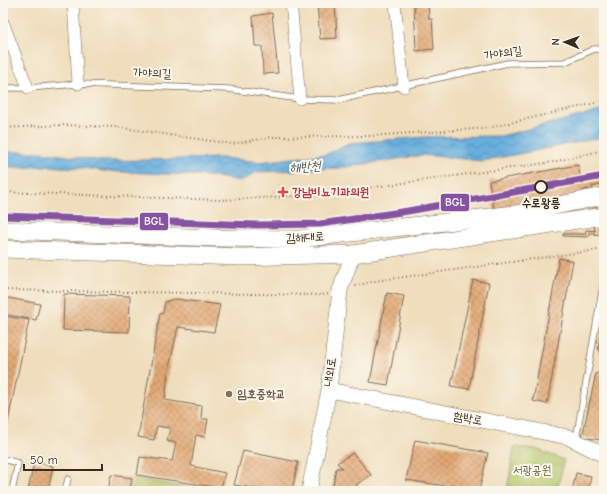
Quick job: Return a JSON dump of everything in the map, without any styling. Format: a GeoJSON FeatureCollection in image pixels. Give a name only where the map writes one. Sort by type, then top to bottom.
{"type":"FeatureCollection","features":[{"type":"Feature","properties":{"kind":"main road","name":"김해대로"},"geometry":{"type":"LineString","coordinates":[[3,230],[217,238],[299,239],[515,214],[604,196]]}},
{"type":"Feature","properties":{"kind":"main road","name":"김해대로"},"geometry":{"type":"LineString","coordinates":[[3,249],[242,257],[353,254],[604,216]]}},
{"type":"Feature","properties":{"kind":"street"},"geometry":{"type":"LineString","coordinates":[[73,3],[78,84]]}},
{"type":"Feature","properties":{"kind":"street"},"geometry":{"type":"LineString","coordinates":[[290,3],[300,99]]}},
{"type":"Feature","properties":{"kind":"street"},"geometry":{"type":"LineString","coordinates":[[395,3],[404,86]]}},
{"type":"Feature","properties":{"kind":"street"},"geometry":{"type":"LineString","coordinates":[[3,22],[28,88]]}},
{"type":"Feature","properties":{"kind":"street","name":"내외로"},"geometry":{"type":"LineString","coordinates":[[309,491],[328,390],[340,290],[353,254]]}},
{"type":"Feature","properties":{"kind":"street","name":"함박로"},"geometry":{"type":"LineString","coordinates":[[328,390],[568,437],[604,456]]}},
{"type":"Feature","properties":{"kind":"lane","name":"가야의길"},"geometry":{"type":"LineString","coordinates":[[3,88],[28,88],[78,84],[228,89],[300,99],[338,100],[508,63],[565,62],[594,49],[604,49]]}},
{"type":"Feature","properties":{"kind":"lane"},"geometry":{"type":"LineString","coordinates":[[575,441],[604,280]]}},
{"type":"Feature","properties":{"kind":"lane"},"geometry":{"type":"LineString","coordinates":[[3,459],[18,463],[12,491]]}},
{"type":"Feature","properties":{"kind":"lane"},"geometry":{"type":"LineString","coordinates":[[65,491],[68,479]]}},
{"type":"Feature","properties":{"kind":"path"},"geometry":{"type":"LineString","coordinates":[[3,128],[62,125],[116,127],[232,144],[272,137],[369,136],[488,128],[534,119],[604,101]]}},
{"type":"Feature","properties":{"kind":"path"},"geometry":{"type":"LineString","coordinates":[[3,192],[220,200],[318,195],[553,162],[604,150]]}},
{"type":"Feature","properties":{"kind":"path"},"geometry":{"type":"LineString","coordinates":[[3,290],[321,295],[376,281],[604,249]]}},
{"type":"Feature","properties":{"kind":"green space","name":"서광공원"},"geometry":{"type":"Polygon","coordinates":[[[514,447],[536,449],[564,460],[557,491],[507,491],[514,447]]]}},
{"type":"Feature","properties":{"kind":"green space"},"geometry":{"type":"Polygon","coordinates":[[[134,478],[206,491],[132,491],[134,478]]]}},
{"type":"Feature","properties":{"kind":"water","name":"해반천"},"geometry":{"type":"Polygon","coordinates":[[[604,110],[604,137],[483,161],[423,155],[339,168],[256,172],[242,181],[209,176],[103,171],[83,168],[41,166],[22,168],[3,166],[3,152],[41,152],[102,161],[222,158],[260,162],[327,154],[349,143],[426,137],[501,136],[604,110]]]}},
{"type":"Feature","properties":{"kind":"building"},"geometry":{"type":"Polygon","coordinates":[[[317,3],[335,3],[337,38],[320,39],[317,3]]]}},
{"type":"Feature","properties":{"kind":"building"},"geometry":{"type":"Polygon","coordinates":[[[414,3],[428,3],[429,19],[432,19],[434,49],[416,51],[414,3]]]}},
{"type":"Feature","properties":{"kind":"building"},"geometry":{"type":"Polygon","coordinates":[[[272,13],[278,73],[263,74],[262,46],[255,46],[253,16],[272,13]]]}},
{"type":"Feature","properties":{"kind":"building"},"geometry":{"type":"Polygon","coordinates":[[[578,165],[582,184],[604,179],[604,184],[592,187],[601,231],[604,230],[604,233],[595,235],[595,233],[589,233],[588,237],[563,236],[563,234],[585,234],[586,230],[595,231],[588,189],[583,190],[584,199],[495,215],[489,181],[578,165]]]}},
{"type":"Feature","properties":{"kind":"building"},"geometry":{"type":"Polygon","coordinates":[[[559,258],[573,261],[547,404],[533,401],[559,258]]]}},
{"type":"Feature","properties":{"kind":"building"},"geometry":{"type":"Polygon","coordinates":[[[473,280],[489,283],[469,389],[451,386],[473,280]]]}},
{"type":"Feature","properties":{"kind":"building"},"geometry":{"type":"Polygon","coordinates":[[[387,293],[404,296],[388,385],[370,382],[387,293]]]}},
{"type":"Feature","properties":{"kind":"building"},"geometry":{"type":"Polygon","coordinates":[[[64,294],[130,296],[129,332],[63,330],[64,294]]]}},
{"type":"Feature","properties":{"kind":"building"},"geometry":{"type":"Polygon","coordinates":[[[3,297],[40,304],[36,320],[3,314],[3,297]]]}},
{"type":"Feature","properties":{"kind":"building"},"geometry":{"type":"Polygon","coordinates":[[[175,299],[220,305],[214,332],[178,327],[168,372],[165,400],[202,406],[201,419],[208,419],[205,437],[196,435],[191,466],[225,473],[221,488],[137,475],[140,457],[172,461],[176,443],[167,441],[170,428],[157,426],[154,440],[138,437],[160,314],[163,313],[165,302],[175,299]]]}},
{"type":"Feature","properties":{"kind":"building"},"geometry":{"type":"Polygon","coordinates":[[[3,316],[29,320],[4,440],[3,357],[5,342],[3,341],[3,316]]]}},
{"type":"Feature","properties":{"kind":"building"},"geometry":{"type":"Polygon","coordinates":[[[604,321],[604,358],[598,348],[604,321]]]}},
{"type":"Feature","properties":{"kind":"building"},"geometry":{"type":"Polygon","coordinates":[[[596,373],[604,375],[604,435],[601,440],[582,437],[596,373]]]}},
{"type":"Feature","properties":{"kind":"building"},"geometry":{"type":"Polygon","coordinates":[[[415,440],[488,453],[479,491],[406,480],[415,440]]]}},
{"type":"Feature","properties":{"kind":"building"},"geometry":{"type":"Polygon","coordinates":[[[243,451],[298,462],[292,491],[269,491],[234,485],[243,451]]]}},
{"type":"Feature","properties":{"kind":"building"},"geometry":{"type":"Polygon","coordinates":[[[353,453],[371,475],[357,484],[356,489],[362,491],[332,491],[336,468],[343,468],[337,463],[353,453]]]}},
{"type":"Feature","properties":{"kind":"building"},"geometry":{"type":"Polygon","coordinates":[[[34,462],[53,466],[48,491],[28,491],[34,462]]]}},
{"type":"Feature","properties":{"kind":"building"},"geometry":{"type":"Polygon","coordinates":[[[576,473],[591,476],[588,491],[572,491],[576,473]]]}},
{"type":"Feature","properties":{"kind":"building"},"geometry":{"type":"Polygon","coordinates":[[[111,475],[132,478],[130,491],[108,491],[111,475]]]}},
{"type":"Feature","properties":{"kind":"transit line","name":"BGL"},"geometry":{"type":"LineString","coordinates":[[3,216],[256,225],[320,224],[408,211],[604,176]]}},
{"type":"Feature","properties":{"kind":"place","name":"수로왕릉"},"geometry":{"type":"Point","coordinates":[541,187]}},
{"type":"Feature","properties":{"kind":"place","name":"강남비뇨기과의원"},"geometry":{"type":"Point","coordinates":[283,192]}},
{"type":"Feature","properties":{"kind":"place","name":"임호중학교"},"geometry":{"type":"Point","coordinates":[229,394]}}]}
